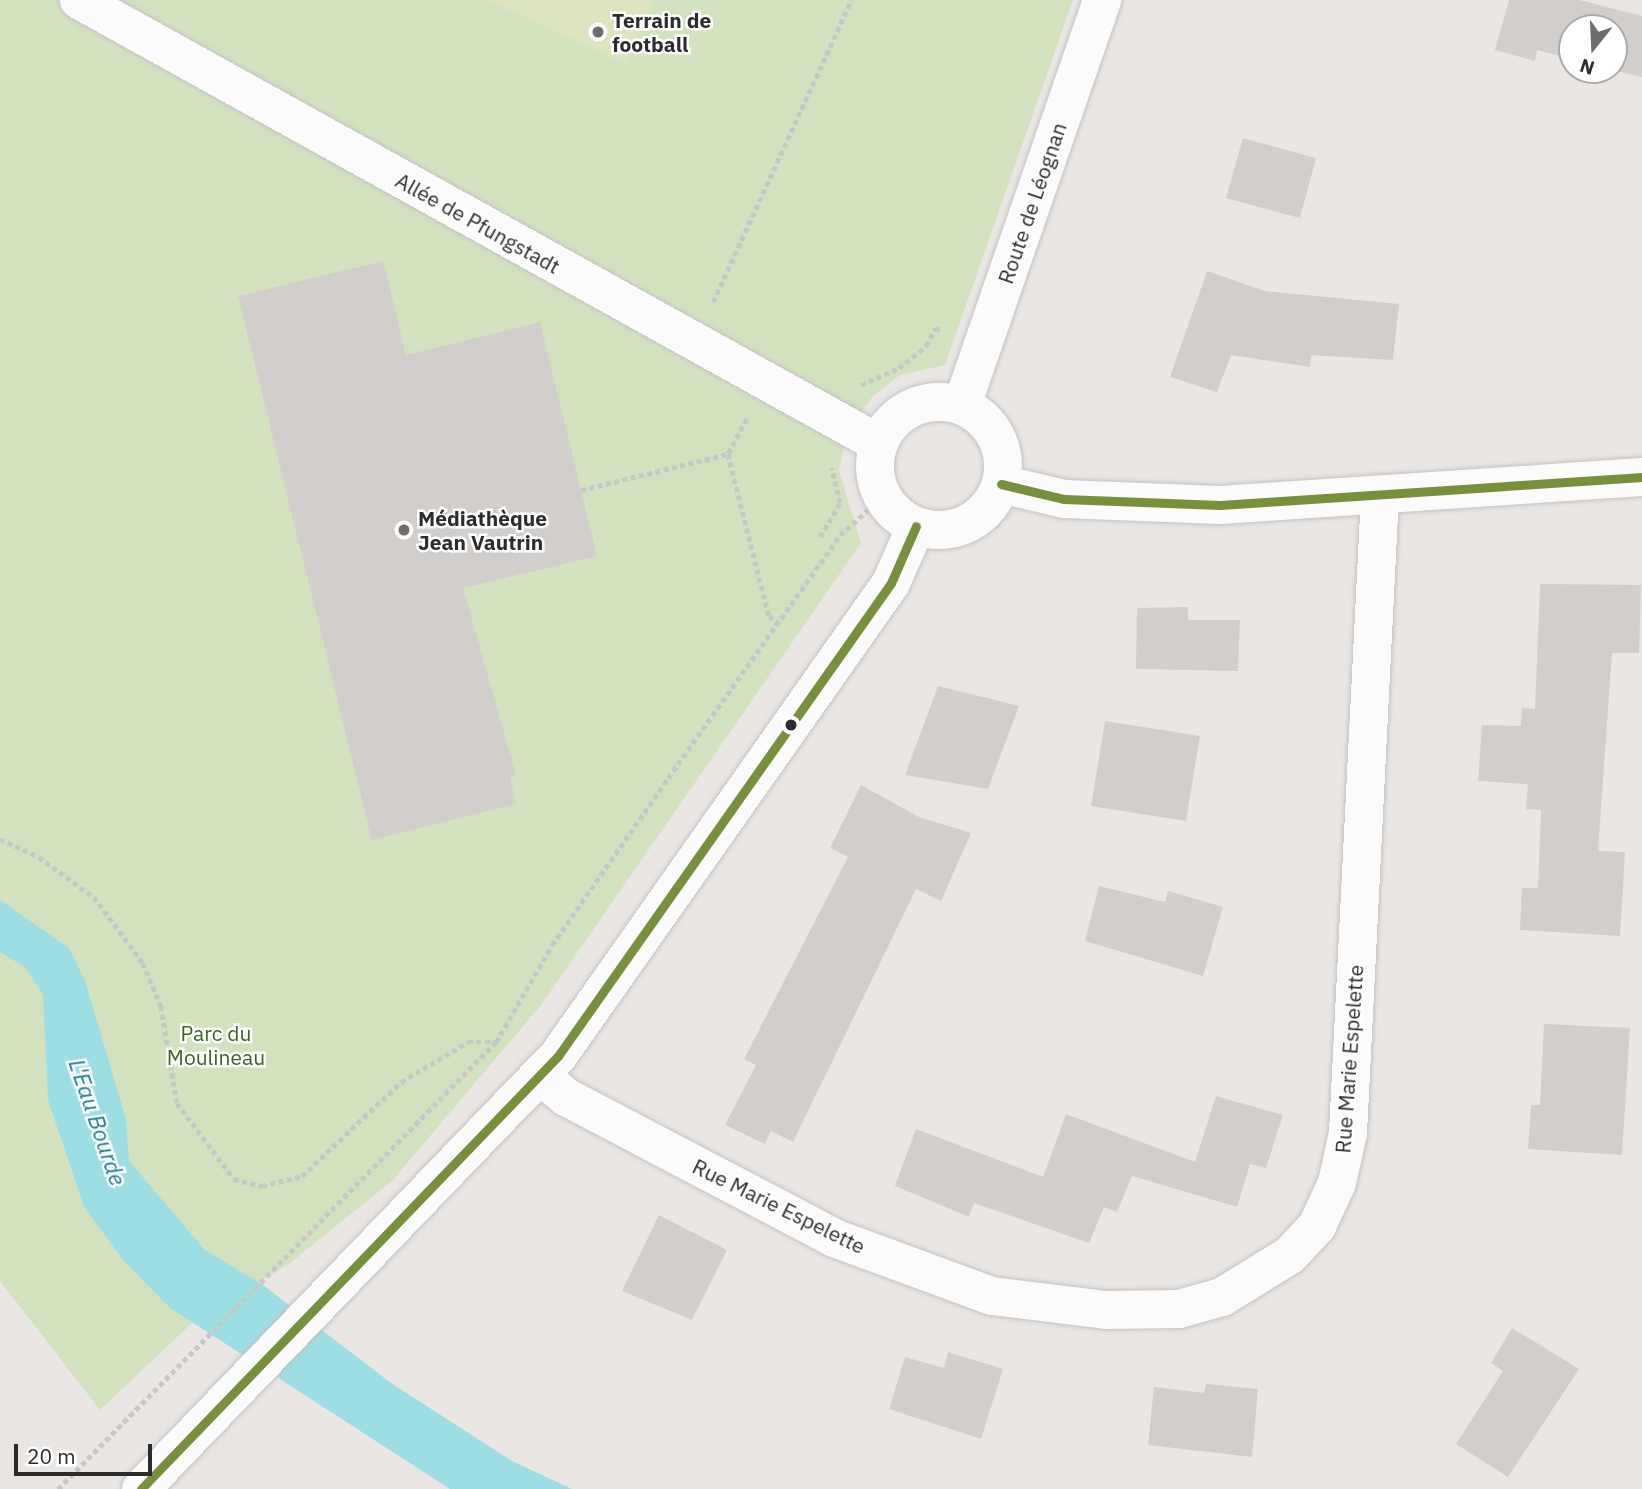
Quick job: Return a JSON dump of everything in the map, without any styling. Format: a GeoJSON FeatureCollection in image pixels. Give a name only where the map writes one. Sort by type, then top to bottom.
{"type":"FeatureCollection","features":[{"type":"Feature","properties":{"kind":"street","name":"Allée de Pfungstadt"},"geometry":{"type":"LineString","coordinates":[[79,0],[694,344],[878,443]]}},
{"type":"Feature","properties":{"kind":"street","name":"Route de Léognan"},"geometry":{"type":"LineString","coordinates":[[962,405],[1102,0]]}},
{"type":"Feature","properties":{"kind":"street"},"geometry":{"type":"LineString","coordinates":[[922,403],[962,405],[986,422],[1001,447],[1001,484],[992,504],[958,528],[916,526],[882,497],[875,480],[878,443],[903,412],[922,403]]}},
{"type":"Feature","properties":{"kind":"street"},"geometry":{"type":"LineString","coordinates":[[1001,484],[1033,495],[1145,504],[1380,495],[1642,477]]}},
{"type":"Feature","properties":{"kind":"street","name":"Rue Marie Espelette"},"geometry":{"type":"LineString","coordinates":[[541,1076],[566,1097],[834,1238],[992,1296],[1106,1310],[1179,1309],[1222,1297],[1290,1255],[1317,1226],[1337,1183],[1348,1133],[1380,495]]}},
{"type":"Feature","properties":{"kind":"street"},"geometry":{"type":"LineString","coordinates":[[141,1489],[541,1076],[601,1001],[884,594],[916,526]]}},
{"type":"Feature","properties":{"kind":"path"},"geometry":{"type":"LineString","coordinates":[[694,344],[851,0]]}},
{"type":"Feature","properties":{"kind":"path"},"geometry":{"type":"LineString","coordinates":[[766,383],[728,454],[769,616],[779,624]]}},
{"type":"Feature","properties":{"kind":"path"},"geometry":{"type":"LineString","coordinates":[[581,490],[728,454]]}},
{"type":"Feature","properties":{"kind":"path"},"geometry":{"type":"LineString","coordinates":[[58,1489],[496,1042],[552,945],[840,535],[882,497]]}},
{"type":"Feature","properties":{"kind":"path"},"geometry":{"type":"LineString","coordinates":[[0,839],[39,857],[94,897],[143,963],[161,1006],[177,1103],[234,1179],[262,1186],[302,1176],[401,1082],[468,1042],[496,1042]]}},
{"type":"Feature","properties":{"kind":"green space","name":"Parc du Moulineau"},"geometry":{"type":"Polygon","coordinates":[[[0,0],[1073,0],[945,365],[900,375],[873,396],[846,434],[839,471],[861,543],[541,1005],[392,1181],[290,1263],[192,1323],[100,1410],[0,1281],[0,0]]]}},
{"type":"Feature","properties":{"kind":"green space","name":"Terrain de football"},"geometry":{"type":"Polygon","coordinates":[[[488,0],[654,0],[625,63],[488,0]]]}},
{"type":"Feature","properties":{"kind":"water","name":"L'Eau Bourde"},"geometry":{"type":"Polygon","coordinates":[[[0,900],[69,948],[85,981],[126,1119],[129,1161],[205,1250],[263,1285],[391,1383],[512,1461],[572,1489],[450,1489],[170,1308],[123,1260],[84,1207],[48,1100],[43,995],[25,967],[0,952],[0,900]]]}},
{"type":"Feature","properties":{"kind":"building"},"geometry":{"type":"Polygon","coordinates":[[[1509,0],[1579,0],[1642,16],[1642,77],[1628,74],[1628,14],[1558,14],[1558,55],[1537,50],[1535,61],[1495,50],[1509,0]]]}},
{"type":"Feature","properties":{"kind":"building"},"geometry":{"type":"Polygon","coordinates":[[[1243,138],[1316,158],[1300,218],[1226,198],[1243,138]]]}},
{"type":"Feature","properties":{"kind":"building"},"geometry":{"type":"Polygon","coordinates":[[[383,261],[406,355],[540,322],[597,556],[463,588],[516,775],[510,777],[516,804],[372,840],[238,296],[383,261]]]}},
{"type":"Feature","properties":{"kind":"building"},"geometry":{"type":"Polygon","coordinates":[[[1207,271],[1265,291],[1399,304],[1393,360],[1311,355],[1310,367],[1231,355],[1217,392],[1170,377],[1207,271]]]}},
{"type":"Feature","properties":{"kind":"building"},"geometry":{"type":"Polygon","coordinates":[[[1540,584],[1641,585],[1639,653],[1612,653],[1598,851],[1625,852],[1620,936],[1520,930],[1522,888],[1538,888],[1541,810],[1526,809],[1528,784],[1478,781],[1482,725],[1521,726],[1522,708],[1535,709],[1540,584]]]}},
{"type":"Feature","properties":{"kind":"building"},"geometry":{"type":"Polygon","coordinates":[[[1188,607],[1188,620],[1240,620],[1238,671],[1136,669],[1137,608],[1188,607]]]}},
{"type":"Feature","properties":{"kind":"building"},"geometry":{"type":"Polygon","coordinates":[[[938,686],[1019,706],[988,789],[905,775],[938,686]]]}},
{"type":"Feature","properties":{"kind":"building"},"geometry":{"type":"Polygon","coordinates":[[[1105,721],[1200,736],[1186,821],[1091,806],[1105,721]]]}},
{"type":"Feature","properties":{"kind":"building"},"geometry":{"type":"Polygon","coordinates":[[[861,785],[919,817],[971,833],[941,901],[916,889],[793,1142],[771,1131],[765,1144],[725,1125],[756,1065],[744,1059],[848,857],[830,848],[861,785]]]}},
{"type":"Feature","properties":{"kind":"building"},"geometry":{"type":"Polygon","coordinates":[[[1099,886],[1165,902],[1168,891],[1223,907],[1203,976],[1085,941],[1099,886]]]}},
{"type":"Feature","properties":{"kind":"building"},"geometry":{"type":"Polygon","coordinates":[[[1544,1024],[1630,1028],[1622,1155],[1528,1149],[1531,1105],[1540,1105],[1544,1024]]]}},
{"type":"Feature","properties":{"kind":"building"},"geometry":{"type":"Polygon","coordinates":[[[1216,1096],[1283,1115],[1266,1168],[1250,1164],[1237,1207],[1132,1176],[1117,1212],[1104,1207],[1089,1243],[974,1203],[969,1217],[895,1186],[916,1129],[1043,1177],[1066,1114],[1195,1162],[1216,1096]]]}},
{"type":"Feature","properties":{"kind":"building"},"geometry":{"type":"Polygon","coordinates":[[[659,1215],[727,1250],[692,1320],[622,1291],[659,1215]]]}},
{"type":"Feature","properties":{"kind":"building"},"geometry":{"type":"Polygon","coordinates":[[[1512,1328],[1579,1369],[1508,1477],[1456,1444],[1503,1371],[1491,1363],[1512,1328]]]}},
{"type":"Feature","properties":{"kind":"building"},"geometry":{"type":"Polygon","coordinates":[[[948,1352],[1003,1369],[981,1439],[889,1409],[905,1357],[944,1368],[948,1352]]]}},
{"type":"Feature","properties":{"kind":"building"},"geometry":{"type":"Polygon","coordinates":[[[1206,1384],[1258,1389],[1252,1457],[1148,1445],[1154,1387],[1204,1393],[1206,1384]]]}},
{"type":"Feature","properties":{"kind":"transit line"},"geometry":{"type":"LineString","coordinates":[[1001,484],[1064,499],[1220,505],[1642,477]]}},
{"type":"Feature","properties":{"kind":"transit line"},"geometry":{"type":"LineString","coordinates":[[141,1489],[558,1056],[891,583],[916,526]]}},
{"type":"Feature","properties":{"kind":"place","name":"Terrain de football"},"geometry":{"type":"Point","coordinates":[598,32]}},
{"type":"Feature","properties":{"kind":"place","name":"Médiathèque Jean Vautrin"},"geometry":{"type":"Point","coordinates":[404,530]}}]}
